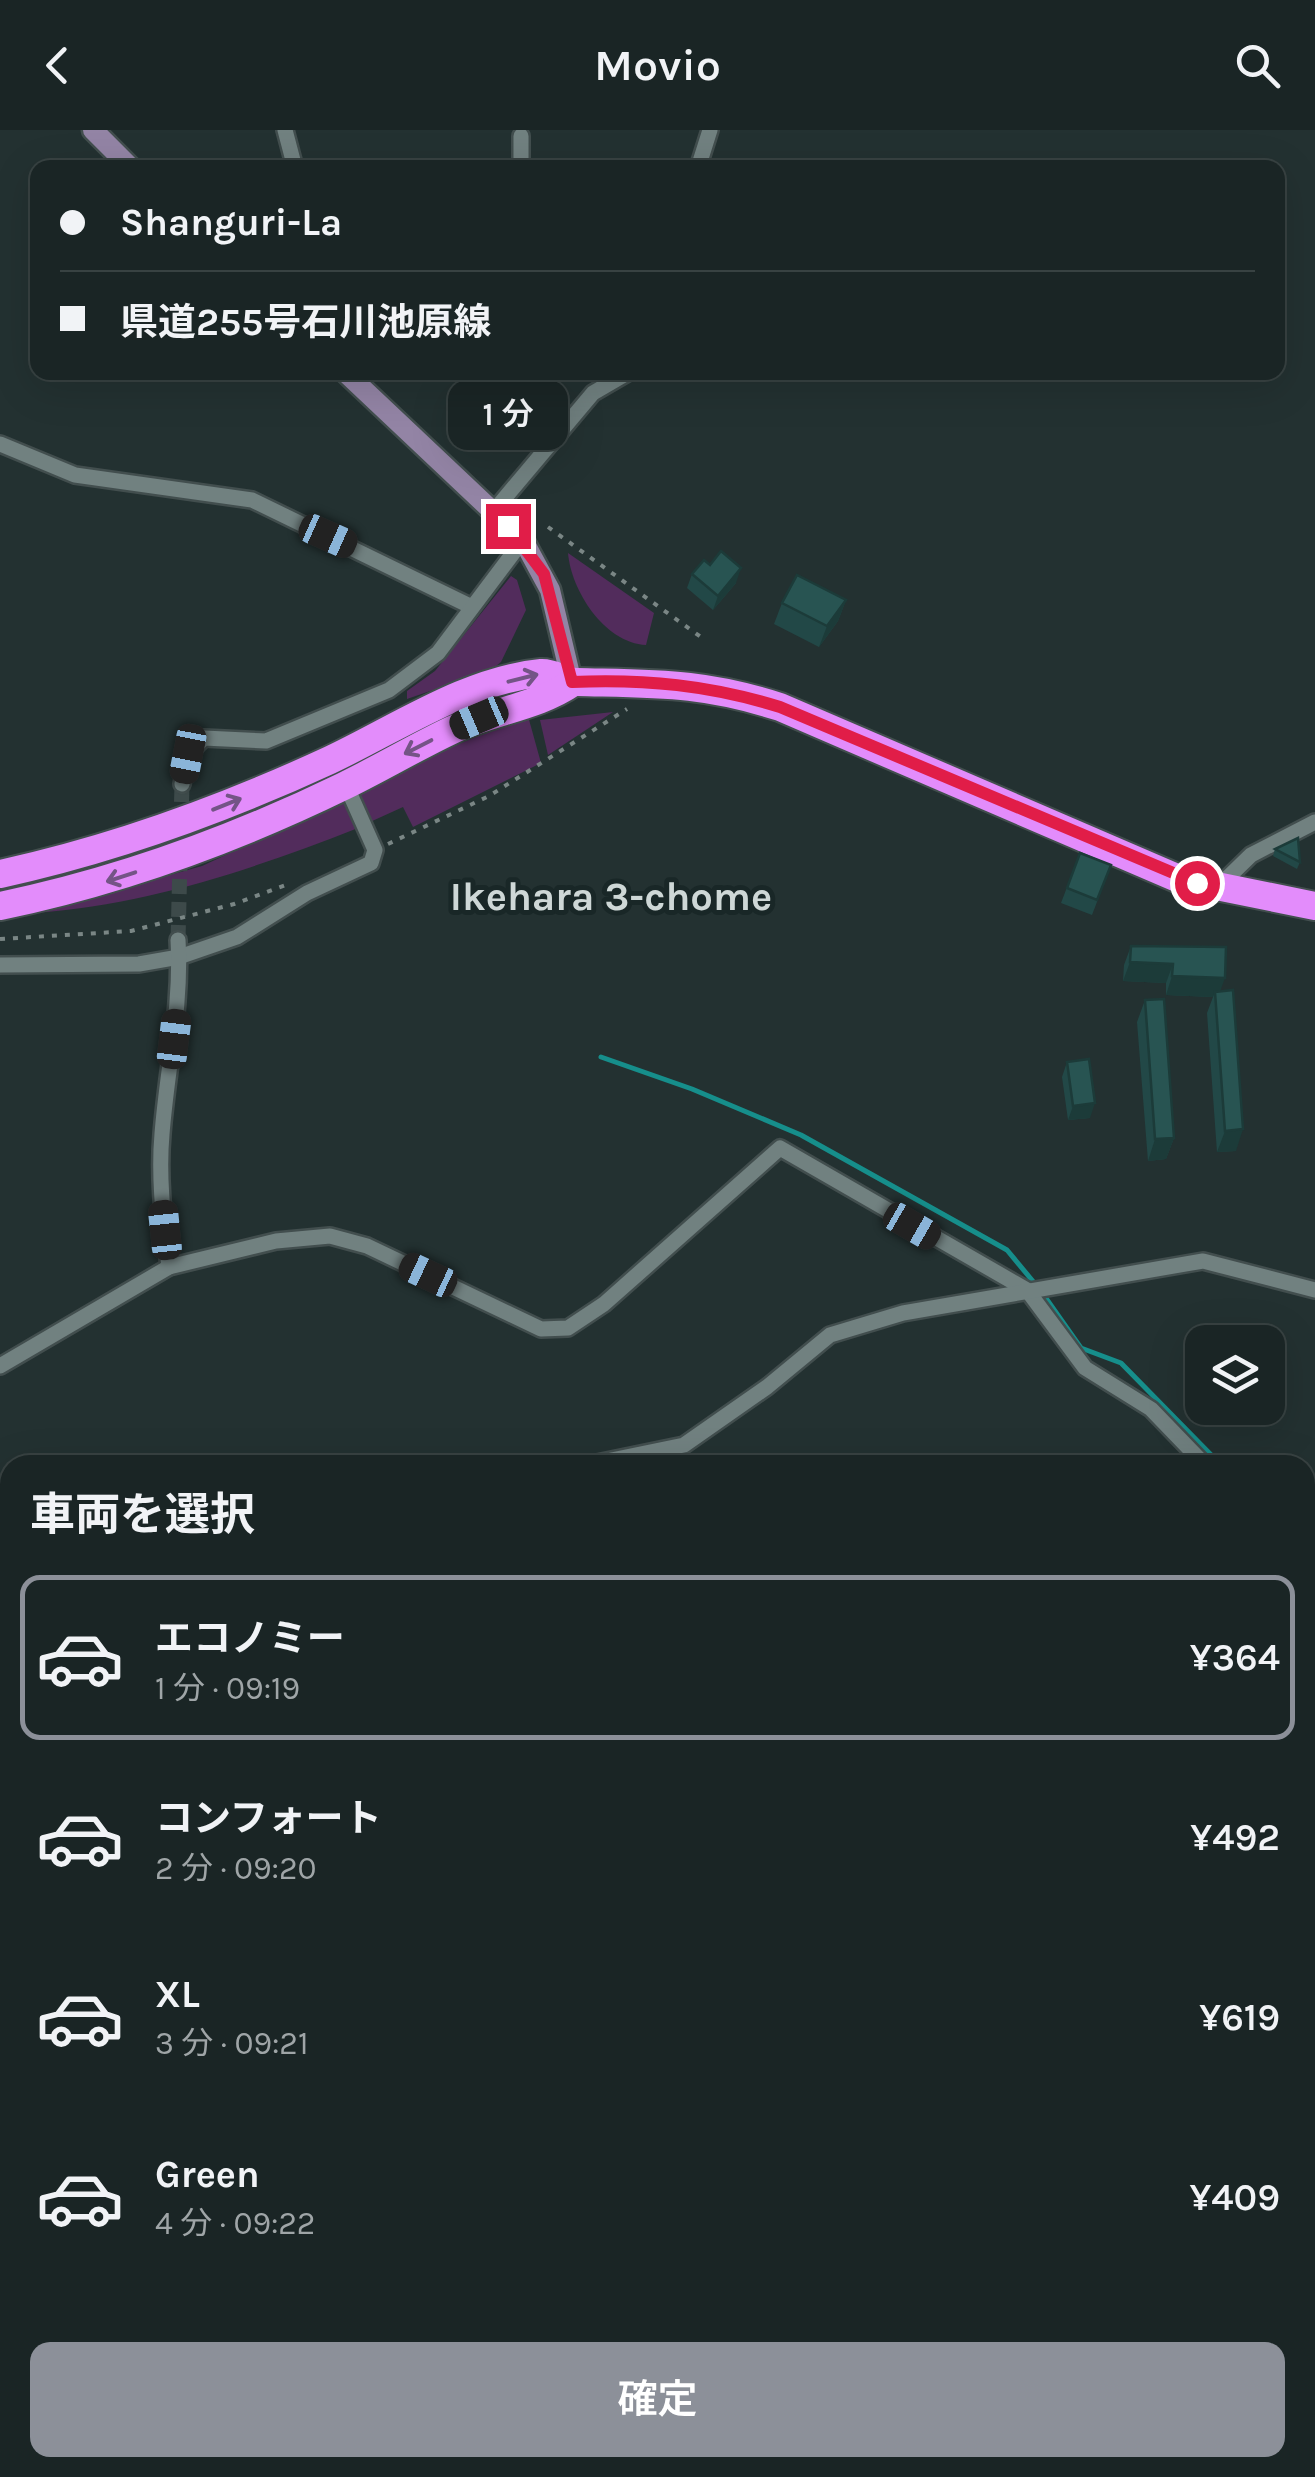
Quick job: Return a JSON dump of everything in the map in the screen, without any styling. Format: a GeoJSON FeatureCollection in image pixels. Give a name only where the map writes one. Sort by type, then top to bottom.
{"type":"FeatureCollection","features":[{"type":"Feature","properties":{"kind":"highway"},"geometry":{"type":"LineString","coordinates":[[0,874],[99,850],[173,826],[463,696],[546,672],[572,682],[672,682],[729,691],[780,707],[1177,878],[1315,906]]}},
{"type":"Feature","properties":{"kind":"highway"},"geometry":{"type":"LineString","coordinates":[[0,906],[105,882],[184,856],[346,785],[454,729],[552,697],[572,682]]}},
{"type":"Feature","properties":{"kind":"main road"},"geometry":{"type":"LineString","coordinates":[[93,130],[123,160]]}},
{"type":"Feature","properties":{"kind":"main road"},"geometry":{"type":"LineString","coordinates":[[354,380],[523,540],[550,590],[572,682]]}},
{"type":"Feature","properties":{"kind":"street"},"geometry":{"type":"LineString","coordinates":[[286,130],[293,160]]}},
{"type":"Feature","properties":{"kind":"street"},"geometry":{"type":"LineString","coordinates":[[701,160],[710,130]]}},
{"type":"Feature","properties":{"kind":"street"},"geometry":{"type":"LineString","coordinates":[[521,136],[521,160]]}},
{"type":"Feature","properties":{"kind":"street"},"geometry":{"type":"LineString","coordinates":[[494,512],[593,393],[615,380]]}},
{"type":"Feature","properties":{"kind":"street"},"geometry":{"type":"LineString","coordinates":[[0,444],[75,475],[252,500],[472,607]]}},
{"type":"Feature","properties":{"kind":"street"},"geometry":{"type":"LineString","coordinates":[[182,784],[188,754],[204,738],[266,741],[389,690],[438,653],[523,540]]}},
{"type":"Feature","properties":{"kind":"street"},"geometry":{"type":"LineString","coordinates":[[389,690],[410,721]]}},
{"type":"Feature","properties":{"kind":"street"},"geometry":{"type":"LineString","coordinates":[[0,965],[140,964],[178,948],[238,937],[307,893],[370,863],[375,850],[346,785]]}},
{"type":"Feature","properties":{"kind":"street"},"geometry":{"type":"LineString","coordinates":[[1216,888],[1251,855],[1315,822]]}},
{"type":"Feature","properties":{"kind":"street"},"geometry":{"type":"LineString","coordinates":[[168,1267],[161,1137],[178,1006],[178,948]]}},
{"type":"Feature","properties":{"kind":"street"},"geometry":{"type":"LineString","coordinates":[[0,1366],[168,1267],[276,1240],[330,1236],[367,1246],[542,1328],[568,1328],[604,1304],[780,1148],[1028,1290],[1085,1368],[1151,1409],[1196,1455]]}},
{"type":"Feature","properties":{"kind":"street"},"geometry":{"type":"LineString","coordinates":[[636,1455],[684,1445],[830,1335],[903,1313],[1203,1261],[1315,1290]]}},
{"type":"Feature","properties":{"kind":"path"},"geometry":{"type":"LineString","coordinates":[[548,526],[705,640]]}},
{"type":"Feature","properties":{"kind":"path"},"geometry":{"type":"LineString","coordinates":[[375,850],[489,796],[627,709]]}},
{"type":"Feature","properties":{"kind":"path"},"geometry":{"type":"LineString","coordinates":[[0,939],[131,931],[234,904],[300,880]]}},
{"type":"Feature","properties":{"kind":"shaded area"},"geometry":{"type":"Polygon","coordinates":[[[568,553],[654,613],[646,645],[617,635],[592,612],[576,583],[568,553]]]}},
{"type":"Feature","properties":{"kind":"shaded area"},"geometry":{"type":"Polygon","coordinates":[[[511,576],[517,580],[526,610],[501,662],[491,670],[407,699],[407,691],[435,671],[511,576]]]}},
{"type":"Feature","properties":{"kind":"shaded area"},"geometry":{"type":"Polygon","coordinates":[[[613,712],[548,755],[540,720],[613,712]]]}},
{"type":"Feature","properties":{"kind":"shaded area"},"geometry":{"type":"Polygon","coordinates":[[[528,716],[541,763],[413,827],[403,807],[370,822],[358,795],[451,747],[528,716]]]}},
{"type":"Feature","properties":{"kind":"shaded area"},"geometry":{"type":"Polygon","coordinates":[[[346,799],[358,828],[318,843],[239,871],[159,893],[35,913],[202,866],[346,799]]]}},
{"type":"Feature","properties":{"kind":"building"},"geometry":{"type":"Polygon","coordinates":[[[721,551],[741,568],[718,596],[692,574],[704,560],[710,565],[721,551]]]}},
{"type":"Feature","properties":{"kind":"building"},"geometry":{"type":"Polygon","coordinates":[[[797,575],[846,600],[827,626],[782,603],[797,575]]]}},
{"type":"Feature","properties":{"kind":"building"},"geometry":{"type":"Polygon","coordinates":[[[1298,838],[1300,862],[1275,849],[1298,838]]]}},
{"type":"Feature","properties":{"kind":"building"},"geometry":{"type":"Polygon","coordinates":[[[1080,853],[1111,865],[1097,900],[1067,888],[1080,853]]]}},
{"type":"Feature","properties":{"kind":"building"},"geometry":{"type":"Polygon","coordinates":[[[1131,946],[1226,947],[1225,978],[1172,976],[1173,964],[1130,962],[1131,946]]]}},
{"type":"Feature","properties":{"kind":"building"},"geometry":{"type":"Polygon","coordinates":[[[1233,990],[1243,1129],[1225,1131],[1215,992],[1233,990]]]}},
{"type":"Feature","properties":{"kind":"building"},"geometry":{"type":"Polygon","coordinates":[[[1164,999],[1174,1138],[1155,1139],[1145,1000],[1164,999]]]}},
{"type":"Feature","properties":{"kind":"building"},"geometry":{"type":"Polygon","coordinates":[[[1089,1059],[1095,1103],[1073,1106],[1067,1062],[1089,1059]]]}},
{"type":"Feature","properties":{"kind":"waterway"},"geometry":{"type":"LineString","coordinates":[[601,1057],[692,1089],[801,1135],[1007,1250],[1036,1285]]}},
{"type":"Feature","properties":{"kind":"waterway"},"geometry":{"type":"LineString","coordinates":[[1043,1294],[1081,1348],[1121,1363],[1211,1455]]}},
{"type":"Feature","properties":{"kind":"tunnel"},"geometry":{"type":"LineString","coordinates":[[178,940],[182,784]]}},
{"type":"Feature","properties":{"kind":"district","name":"Ikehara 3-chome"},"geometry":{"type":"Point","coordinates":[611,896]}},
{"type":"Feature","properties":{"kind":"route"},"geometry":{"type":"LineString","coordinates":[[508,526],[523,540],[544,574],[572,682],[620,680],[700,685],[780,707],[1177,878],[1197,883]]}}]}
